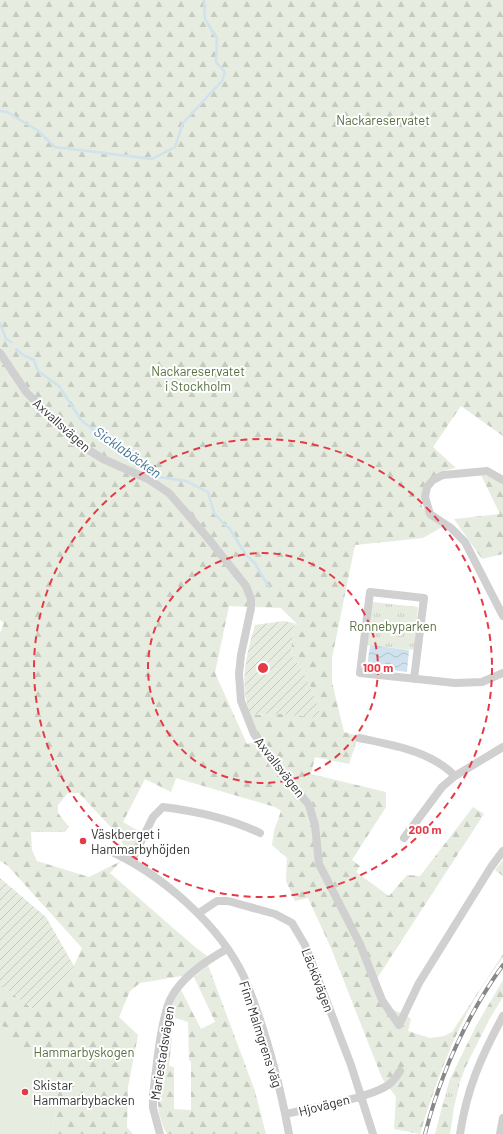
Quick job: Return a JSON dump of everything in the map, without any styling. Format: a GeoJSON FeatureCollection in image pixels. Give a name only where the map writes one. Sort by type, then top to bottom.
{"type":"FeatureCollection","features":[{"type":"Feature","properties":{"kind":"street","name":"Axvallsvägen"},"geometry":{"type":"LineString","coordinates":[[0,353],[27,393],[79,444],[103,459],[148,479],[169,493],[212,542],[246,586],[251,599],[251,608],[241,655],[239,674],[241,700],[258,741],[309,805],[315,825],[319,864],[360,944],[382,1000],[399,1025],[419,983],[491,867],[503,851]]}},
{"type":"Feature","properties":{"kind":"street"},"geometry":{"type":"LineString","coordinates":[[503,480],[487,471],[443,475],[433,480],[427,488],[425,497],[430,514],[451,528],[465,542],[503,616]]}},
{"type":"Feature","properties":{"kind":"street"},"geometry":{"type":"LineString","coordinates":[[414,679],[424,598],[370,592],[360,673],[414,679],[455,683],[482,682],[503,673]]}},
{"type":"Feature","properties":{"kind":"street"},"geometry":{"type":"LineString","coordinates":[[359,738],[425,755],[438,761],[455,776]]}},
{"type":"Feature","properties":{"kind":"street"},"geometry":{"type":"LineString","coordinates":[[404,838],[442,787],[455,776],[503,747]]}},
{"type":"Feature","properties":{"kind":"street"},"geometry":{"type":"LineString","coordinates":[[131,862],[153,816],[163,807],[208,816],[246,826],[260,833]]}},
{"type":"Feature","properties":{"kind":"street","name":"Finn Malmgrens väg"},"geometry":{"type":"LineString","coordinates":[[110,851],[131,862],[167,886],[199,913],[227,949],[243,976],[263,1030],[286,1114],[289,1134]]}},
{"type":"Feature","properties":{"kind":"street","name":"Läckövägen"},"geometry":{"type":"LineString","coordinates":[[199,913],[217,901],[228,902],[275,914],[292,923],[305,945],[362,1095],[373,1134]]}},
{"type":"Feature","properties":{"kind":"street","name":"Mariestadsvägen"},"geometry":{"type":"LineString","coordinates":[[160,1134],[153,1108],[152,1095],[166,1015],[171,998],[178,987],[212,957],[227,949]]}},
{"type":"Feature","properties":{"kind":"street"},"geometry":{"type":"LineString","coordinates":[[460,1134],[467,1096],[475,1071],[503,1016]]}},
{"type":"Feature","properties":{"kind":"street"},"geometry":{"type":"LineString","coordinates":[[362,1095],[387,1086],[394,1081],[400,1071]]}},
{"type":"Feature","properties":{"kind":"street","name":"Hjovägen"},"geometry":{"type":"LineString","coordinates":[[286,1114],[362,1095]]}},
{"type":"Feature","properties":{"kind":"street"},"geometry":{"type":"LineString","coordinates":[[500,1134],[503,1118]]}},
{"type":"Feature","properties":{"kind":"green space"},"geometry":{"type":"Polygon","coordinates":[[[0,0],[503,0],[503,436],[461,406],[433,447],[456,468],[442,471],[423,488],[421,504],[427,515],[442,527],[423,538],[355,545],[332,658],[332,682],[344,732],[355,735],[357,740],[349,764],[315,757],[311,774],[386,792],[386,807],[352,860],[360,866],[356,872],[389,896],[407,875],[420,876],[473,807],[484,814],[376,980],[383,996],[391,1008],[411,1019],[408,1031],[430,1038],[444,1036],[452,1032],[503,954],[503,958],[476,997],[453,1042],[435,1088],[420,1134],[394,1129],[396,1097],[382,1078],[331,948],[308,898],[295,901],[286,881],[287,858],[272,845],[274,831],[281,811],[275,807],[176,778],[171,792],[145,779],[123,822],[142,833],[133,852],[127,852],[118,835],[79,793],[68,793],[58,805],[58,813],[69,827],[65,832],[31,832],[32,850],[37,861],[89,877],[121,861],[110,873],[207,956],[188,975],[140,983],[130,991],[119,1017],[138,1035],[128,1087],[127,1127],[133,1134],[52,1134],[56,1108],[7,1030],[0,1024],[0,984],[34,1010],[74,966],[82,948],[8,866],[0,861],[0,633],[4,623],[0,620],[0,0]],[[229,606],[215,673],[247,744],[255,742],[250,715],[280,714],[320,717],[313,692],[302,670],[293,659],[291,649],[294,623],[298,625],[281,608],[229,606]]]}},
{"type":"Feature","properties":{"kind":"green space"},"geometry":{"type":"Polygon","coordinates":[[[481,475],[495,477],[503,484],[503,554],[482,559],[454,519],[500,514],[481,475]]]}},
{"type":"Feature","properties":{"kind":"green space","name":"Ronnebyparken"},"geometry":{"type":"Polygon","coordinates":[[[372,602],[418,607],[414,650],[367,645],[372,602]]]}},
{"type":"Feature","properties":{"kind":"green space"},"geometry":{"type":"Polygon","coordinates":[[[284,621],[294,623],[291,649],[293,658],[302,670],[313,692],[321,718],[280,714],[250,715],[244,681],[249,648],[255,625],[284,621]]]}},
{"type":"Feature","properties":{"kind":"green space"},"geometry":{"type":"Polygon","coordinates":[[[503,860],[503,876],[495,870],[503,860]]]}},
{"type":"Feature","properties":{"kind":"green space"},"geometry":{"type":"Polygon","coordinates":[[[0,878],[46,917],[74,966],[34,1010],[0,984],[0,878]]]}},
{"type":"Feature","properties":{"kind":"green space"},"geometry":{"type":"Polygon","coordinates":[[[208,965],[255,1091],[266,1134],[167,1134],[162,1123],[159,1111],[158,1086],[166,1037],[172,1038],[169,1066],[174,1067],[174,1109],[191,1110],[191,1062],[189,1060],[188,1022],[170,1016],[174,1000],[181,990],[201,1029],[215,1022],[194,977],[208,965]]]}},
{"type":"Feature","properties":{"kind":"green space"},"geometry":{"type":"Polygon","coordinates":[[[503,980],[503,997],[489,1020],[466,1066],[460,1082],[450,1079],[476,1026],[503,980]]]}},
{"type":"Feature","properties":{"kind":"green space","name":"Skistar Hammarbybacken"},"geometry":{"type":"Polygon","coordinates":[[[0,1024],[7,1030],[42,1077],[56,1108],[52,1134],[0,1134],[0,1024]]]}},
{"type":"Feature","properties":{"kind":"green space"},"geometry":{"type":"Polygon","coordinates":[[[450,1079],[460,1082],[454,1107],[443,1103],[450,1079]]]}},
{"type":"Feature","properties":{"kind":"green space"},"geometry":{"type":"Polygon","coordinates":[[[443,1103],[454,1107],[450,1134],[435,1134],[443,1103]]]}},
{"type":"Feature","properties":{"kind":"water"},"geometry":{"type":"Polygon","coordinates":[[[370,645],[409,650],[407,672],[367,667],[370,645]]]}},
{"type":"Feature","properties":{"kind":"waterway"},"geometry":{"type":"LineString","coordinates":[[0,111],[7,112],[37,130],[55,147],[152,159],[175,147],[183,123],[222,81],[225,72],[216,62],[217,39],[205,19],[204,0]]}},
{"type":"Feature","properties":{"kind":"waterway","name":"Sicklabäcken"},"geometry":{"type":"LineString","coordinates":[[0,323],[6,339],[11,342]]}},
{"type":"Feature","properties":{"kind":"waterway","name":"Sicklabäcken"},"geometry":{"type":"LineString","coordinates":[[16,349],[23,355],[34,360],[38,371],[59,386],[81,420],[95,431],[109,439],[119,449],[141,461],[159,477],[186,481],[208,492],[214,513],[230,529],[246,555],[254,562],[269,587]]}},
{"type":"Feature","properties":{"kind":"railway"},"geometry":{"type":"LineString","coordinates":[[425,1134],[431,1111],[456,1046],[477,1005],[503,965]]}},
{"type":"Feature","properties":{"kind":"place","name":"Väskberget i Hammarbyhöjden"},"geometry":{"type":"Point","coordinates":[83,841]}},
{"type":"Feature","properties":{"kind":"place","name":"Skistar Hammarbybacken"},"geometry":{"type":"Point","coordinates":[25,1092]}},
{"type":"Feature","properties":{"kind":"park label","name":"Nackareservatet"},"geometry":{"type":"Point","coordinates":[383,120]}},
{"type":"Feature","properties":{"kind":"park label","name":"Nackareservatet i Stockholm"},"geometry":{"type":"Point","coordinates":[198,378]}},
{"type":"Feature","properties":{"kind":"park label","name":"Hammarbyskogen"},"geometry":{"type":"Point","coordinates":[84,1052]}}]}
